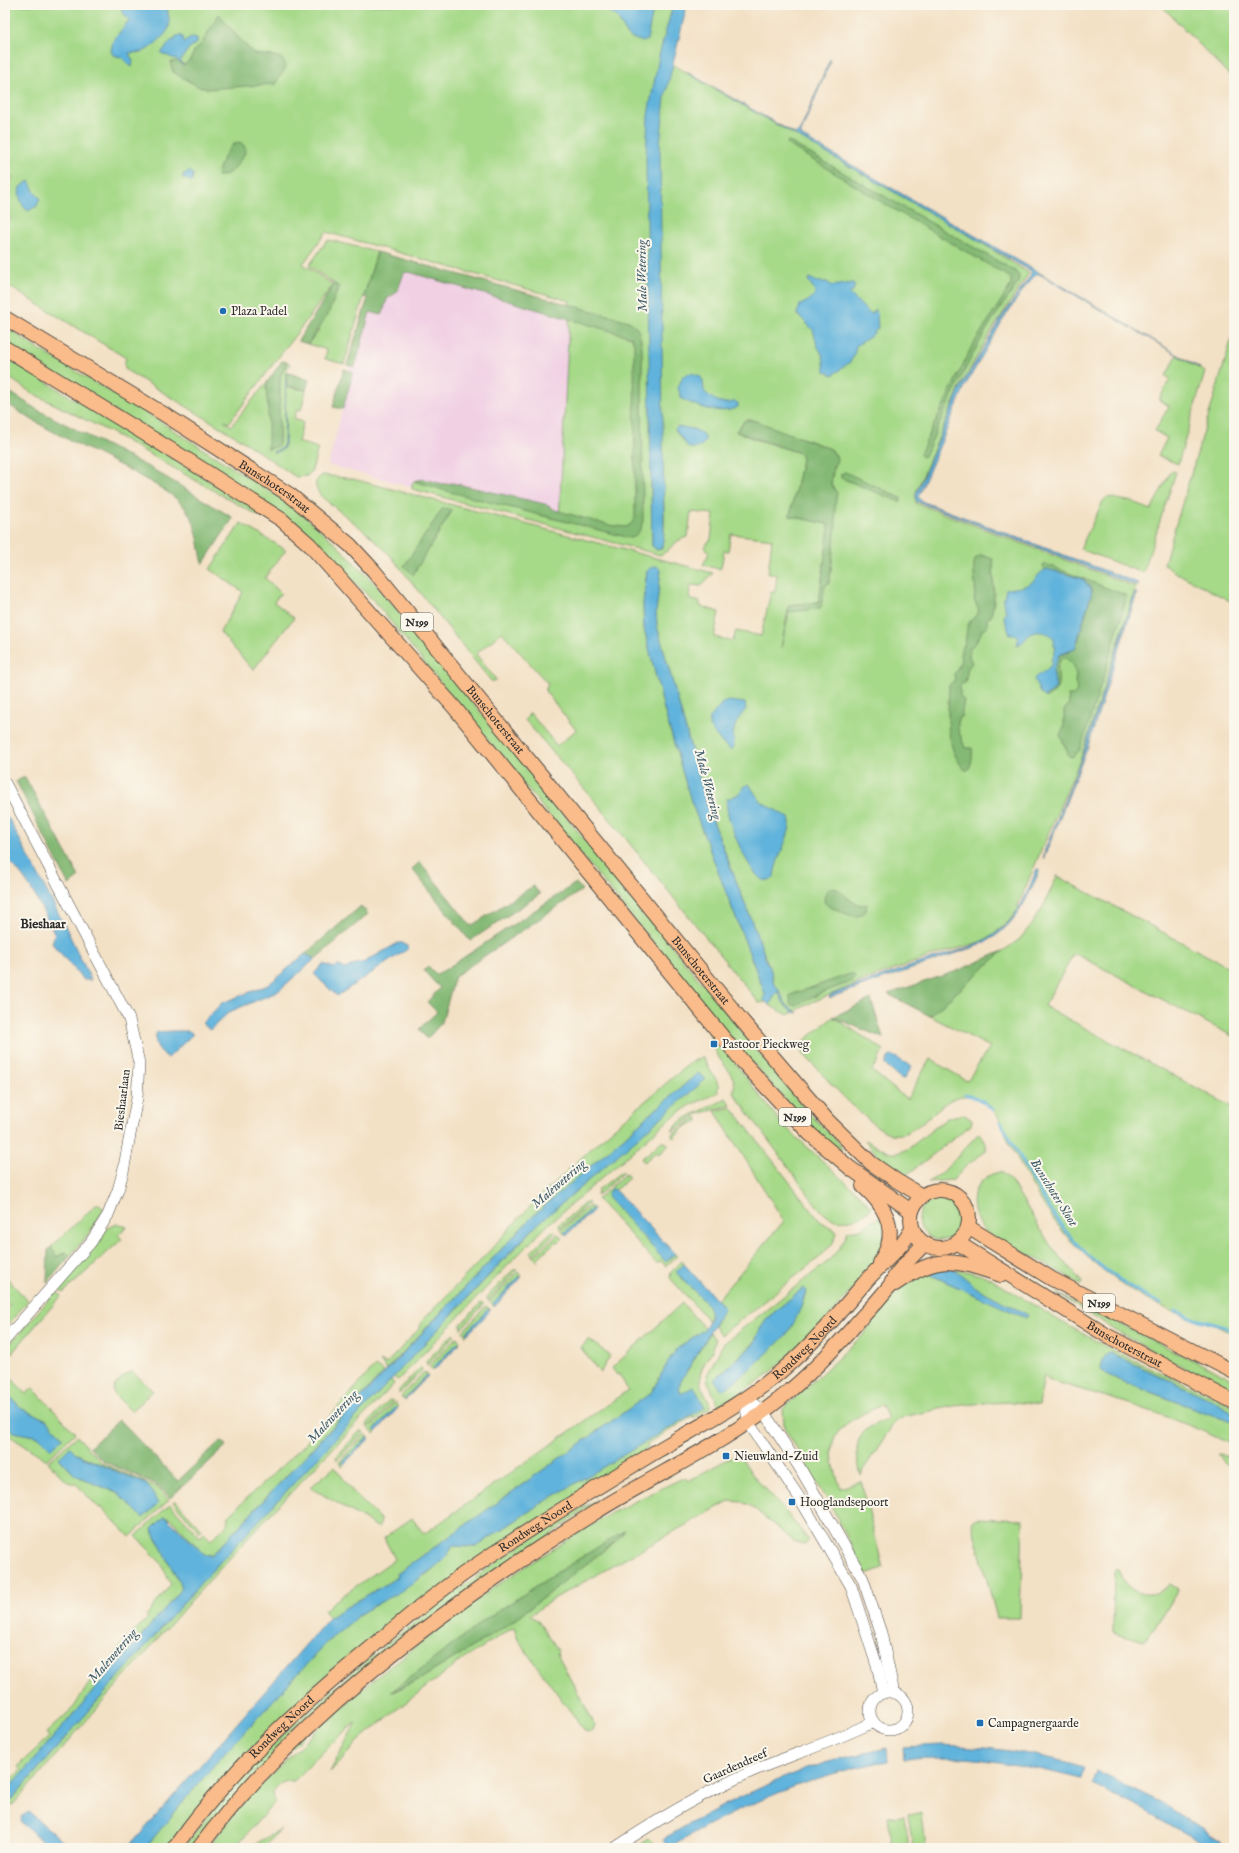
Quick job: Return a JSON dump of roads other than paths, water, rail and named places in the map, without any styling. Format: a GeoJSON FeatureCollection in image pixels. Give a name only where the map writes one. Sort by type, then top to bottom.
{"type":"FeatureCollection","features":[{"type":"Feature","properties":{"kind":"main road","name":"Bunschoterstraat"},"geometry":{"type":"LineString","coordinates":[[5,318],[167,416],[290,495],[350,545],[374,570],[743,1022],[848,1142],[883,1172],[922,1196]]}},
{"type":"Feature","properties":{"kind":"main road","name":"Bunschoterstraat"},"geometry":{"type":"LineString","coordinates":[[5,348],[191,462],[282,520],[310,545],[454,707],[743,1062],[810,1134],[850,1168],[912,1211]]}},
{"type":"Feature","properties":{"kind":"main road"},"geometry":{"type":"LineString","coordinates":[[850,1168],[861,1184],[880,1204],[888,1219],[888,1246],[877,1269]]}},
{"type":"Feature","properties":{"kind":"main road"},"geometry":{"type":"LineString","coordinates":[[937,1190],[951,1192],[958,1196],[964,1203],[968,1212],[968,1227],[958,1243],[942,1249],[932,1248],[917,1238],[912,1229],[910,1220],[915,1204],[922,1196],[937,1190]]}},
{"type":"Feature","properties":{"kind":"main road","name":"Bunschoterstraat"},"geometry":{"type":"LineString","coordinates":[[968,1227],[1052,1279],[1234,1372]]}},
{"type":"Feature","properties":{"kind":"main road","name":"Rondweg Noord"},"geometry":{"type":"LineString","coordinates":[[174,1848],[209,1804],[256,1752],[297,1711],[398,1625],[457,1579],[505,1545],[576,1500],[745,1398],[779,1373],[803,1352],[877,1269],[895,1252],[912,1229]]}},
{"type":"Feature","properties":{"kind":"main road","name":"Bunschoterstraat"},"geometry":{"type":"LineString","coordinates":[[958,1243],[1106,1335],[1234,1402]]}},
{"type":"Feature","properties":{"kind":"main road","name":"Rondweg Noord"},"geometry":{"type":"LineString","coordinates":[[199,1848],[247,1790],[292,1744],[342,1697],[447,1612],[516,1562],[590,1515],[733,1433],[800,1382],[832,1352],[888,1288],[896,1275],[924,1244]]}},
{"type":"Feature","properties":{"kind":"main road"},"geometry":{"type":"LineString","coordinates":[[888,1288],[924,1267],[945,1262],[967,1264],[1022,1282]]}},
{"type":"Feature","properties":{"kind":"street","name":"Bieshaarlaan"},"geometry":{"type":"LineString","coordinates":[[5,783],[129,1019],[139,1063],[137,1098],[123,1172],[118,1190],[108,1215],[90,1242],[5,1340]]}},
{"type":"Feature","properties":{"kind":"street"},"geometry":{"type":"LineString","coordinates":[[745,1398],[763,1411],[808,1482],[863,1579],[882,1633],[889,1693]]}},
{"type":"Feature","properties":{"kind":"street"},"geometry":{"type":"LineString","coordinates":[[745,1398],[748,1422],[799,1498],[851,1586],[878,1669],[889,1693]]}},
{"type":"Feature","properties":{"kind":"street"},"geometry":{"type":"LineString","coordinates":[[889,1693],[903,1698],[907,1705],[908,1713],[904,1723],[897,1729],[887,1730],[879,1728],[873,1722],[870,1714],[872,1704],[878,1696],[889,1693]]}},
{"type":"Feature","properties":{"kind":"street","name":"Gaardendreef"},"geometry":{"type":"LineString","coordinates":[[615,1848],[646,1827],[710,1791],[755,1770],[853,1732],[873,1722]]}},
{"type":"Feature","properties":{"kind":"water"},"geometry":{"type":"Polygon","coordinates":[[[123,5],[167,5],[168,11],[168,30],[149,48],[142,52],[129,53],[133,61],[132,67],[121,57],[113,55],[111,51],[113,41],[129,20],[121,10],[123,5]]]}},
{"type":"Feature","properties":{"kind":"water"},"geometry":{"type":"Polygon","coordinates":[[[599,5],[653,5],[647,40],[643,42],[629,37],[617,17],[599,5]]]}},
{"type":"Feature","properties":{"kind":"water"},"geometry":{"type":"Polygon","coordinates":[[[673,5],[687,5],[665,97],[660,145],[664,533],[662,548],[657,550],[652,546],[646,159],[648,115],[659,56],[673,5]]]}},
{"type":"Feature","properties":{"kind":"water"},"geometry":{"type":"Polygon","coordinates":[[[180,35],[183,37],[184,42],[193,37],[197,38],[197,43],[189,48],[180,61],[183,66],[177,60],[161,53],[172,40],[175,41],[175,37],[180,35]]]}},
{"type":"Feature","properties":{"kind":"water"},"geometry":{"type":"Polygon","coordinates":[[[830,59],[831,60],[801,132],[801,136],[1059,284],[1200,368],[1039,274],[1036,274],[1025,287],[1004,318],[965,386],[918,497],[921,501],[1138,583],[1138,586],[916,501],[916,494],[960,389],[1002,317],[1031,275],[1031,271],[687,73],[795,134],[799,132],[803,124],[830,59]]]}},
{"type":"Feature","properties":{"kind":"water"},"geometry":{"type":"Polygon","coordinates":[[[189,171],[193,174],[192,182],[183,178],[183,175],[189,171]]]}},
{"type":"Feature","properties":{"kind":"water"},"geometry":{"type":"Polygon","coordinates":[[[29,181],[34,191],[40,198],[37,206],[28,211],[22,203],[19,190],[20,187],[29,181]]]}},
{"type":"Feature","properties":{"kind":"water"},"geometry":{"type":"Polygon","coordinates":[[[809,278],[818,282],[827,282],[832,286],[853,283],[855,285],[853,291],[849,293],[869,313],[872,314],[875,309],[877,314],[878,328],[871,336],[856,346],[854,356],[850,362],[833,375],[825,371],[823,356],[817,345],[813,330],[797,314],[800,305],[815,295],[815,291],[808,280],[809,278]]]}},
{"type":"Feature","properties":{"kind":"water"},"geometry":{"type":"Polygon","coordinates":[[[691,373],[700,376],[703,381],[704,391],[709,396],[722,403],[737,402],[738,407],[731,410],[717,411],[695,405],[682,399],[678,388],[683,376],[691,373]]]}},
{"type":"Feature","properties":{"kind":"water"},"geometry":{"type":"Polygon","coordinates":[[[286,377],[285,444],[283,449],[274,453],[273,452],[282,448],[284,443],[286,377]]]}},
{"type":"Feature","properties":{"kind":"water"},"geometry":{"type":"Polygon","coordinates":[[[677,427],[692,429],[699,432],[705,437],[705,442],[698,448],[689,448],[676,431],[675,429],[677,427]]]}},
{"type":"Feature","properties":{"kind":"water"},"geometry":{"type":"Polygon","coordinates":[[[657,566],[661,570],[656,612],[657,626],[706,802],[767,963],[770,967],[774,984],[779,990],[787,1006],[798,1013],[791,1011],[788,1008],[783,1002],[778,991],[769,1005],[763,999],[765,996],[764,991],[691,801],[664,709],[644,628],[643,604],[647,571],[650,568],[657,566]]]}},
{"type":"Feature","properties":{"kind":"water"},"geometry":{"type":"Polygon","coordinates":[[[1047,569],[1080,578],[1085,581],[1092,591],[1075,649],[1059,655],[1053,670],[1056,688],[1045,697],[1040,693],[1034,679],[1050,667],[1052,663],[1051,660],[1056,649],[1054,646],[1054,638],[1045,633],[1037,632],[1030,634],[1017,645],[1019,637],[1017,635],[1010,635],[1004,617],[1006,610],[1003,603],[1006,589],[1018,588],[1026,585],[1032,582],[1047,569]]]}},
{"type":"Feature","properties":{"kind":"water"},"geometry":{"type":"Polygon","coordinates":[[[1135,593],[1137,593],[1087,749],[1043,860],[1045,850],[1082,757],[1135,593]]]}},
{"type":"Feature","properties":{"kind":"water"},"geometry":{"type":"Polygon","coordinates":[[[729,701],[745,703],[746,709],[735,727],[733,736],[734,747],[731,750],[722,743],[709,726],[709,719],[722,703],[729,701]]]}},
{"type":"Feature","properties":{"kind":"water"},"geometry":{"type":"Polygon","coordinates":[[[749,784],[760,801],[789,818],[790,823],[787,838],[777,863],[774,878],[769,880],[763,880],[760,878],[749,864],[737,841],[729,817],[727,799],[739,794],[745,786],[749,784]]]}},
{"type":"Feature","properties":{"kind":"water"},"geometry":{"type":"Polygon","coordinates":[[[5,815],[9,819],[67,930],[91,980],[84,980],[52,943],[55,934],[34,894],[21,874],[5,859],[5,815]]]}},
{"type":"Feature","properties":{"kind":"water"},"geometry":{"type":"Polygon","coordinates":[[[1037,869],[1039,869],[1039,872],[1016,916],[1000,933],[989,940],[977,946],[829,998],[830,995],[968,947],[990,937],[999,931],[1013,917],[1025,898],[1037,869]]]}},
{"type":"Feature","properties":{"kind":"water"},"geometry":{"type":"Polygon","coordinates":[[[398,943],[403,943],[409,948],[337,996],[314,974],[323,964],[334,968],[338,965],[345,969],[358,963],[363,963],[398,943]]]}},
{"type":"Feature","properties":{"kind":"water"},"geometry":{"type":"Polygon","coordinates":[[[305,954],[315,959],[277,992],[229,1012],[210,1030],[202,1023],[222,1003],[268,985],[305,954]]]}},
{"type":"Feature","properties":{"kind":"water"},"geometry":{"type":"Polygon","coordinates":[[[189,1031],[193,1034],[168,1058],[162,1053],[155,1040],[157,1032],[189,1031]]]}},
{"type":"Feature","properties":{"kind":"water"},"geometry":{"type":"Polygon","coordinates":[[[892,1055],[912,1067],[904,1079],[900,1078],[885,1065],[888,1058],[892,1055]]]}},
{"type":"Feature","properties":{"kind":"water"},"geometry":{"type":"Polygon","coordinates":[[[698,1073],[706,1079],[539,1223],[521,1241],[206,1577],[5,1807],[5,1789],[11,1786],[181,1590],[179,1582],[152,1529],[164,1517],[167,1518],[203,1553],[206,1555],[212,1555],[532,1217],[698,1073]]]}},
{"type":"Feature","properties":{"kind":"water"},"geometry":{"type":"Polygon","coordinates":[[[613,1188],[675,1254],[666,1262],[607,1197],[609,1191],[613,1188]]]}},
{"type":"Feature","properties":{"kind":"water"},"geometry":{"type":"Polygon","coordinates":[[[593,1208],[594,1210],[566,1235],[564,1233],[593,1208]]]}},
{"type":"Feature","properties":{"kind":"water"},"geometry":{"type":"Polygon","coordinates":[[[684,1264],[724,1308],[681,1381],[679,1388],[681,1394],[694,1386],[705,1407],[537,1506],[476,1547],[453,1546],[446,1557],[434,1568],[401,1591],[363,1612],[327,1642],[214,1765],[145,1848],[128,1848],[330,1617],[398,1577],[397,1574],[651,1393],[671,1357],[678,1348],[705,1329],[711,1316],[708,1305],[676,1272],[684,1264]]]}},
{"type":"Feature","properties":{"kind":"water"},"geometry":{"type":"Polygon","coordinates":[[[953,1268],[977,1288],[1028,1315],[1026,1318],[929,1273],[930,1269],[953,1268]]]}},
{"type":"Feature","properties":{"kind":"water"},"geometry":{"type":"Polygon","coordinates":[[[520,1276],[521,1278],[495,1306],[493,1304],[520,1276]]]}},
{"type":"Feature","properties":{"kind":"water"},"geometry":{"type":"Polygon","coordinates":[[[803,1288],[806,1291],[797,1316],[789,1331],[758,1362],[723,1390],[714,1380],[754,1344],[766,1319],[803,1288]]]}},
{"type":"Feature","properties":{"kind":"water"},"geometry":{"type":"Polygon","coordinates":[[[488,1309],[490,1311],[468,1334],[466,1333],[488,1309]]]}},
{"type":"Feature","properties":{"kind":"water"},"geometry":{"type":"Polygon","coordinates":[[[458,1342],[459,1344],[435,1369],[433,1368],[458,1342]]]}},
{"type":"Feature","properties":{"kind":"water"},"geometry":{"type":"Polygon","coordinates":[[[1110,1353],[1212,1400],[1234,1413],[1234,1423],[1121,1381],[1104,1373],[1101,1370],[1102,1362],[1110,1353]]]}},
{"type":"Feature","properties":{"kind":"water"},"geometry":{"type":"Polygon","coordinates":[[[427,1375],[428,1376],[405,1400],[404,1399],[427,1375]]]}},
{"type":"Feature","properties":{"kind":"water"},"geometry":{"type":"Polygon","coordinates":[[[5,1391],[22,1409],[47,1420],[63,1438],[51,1449],[39,1437],[14,1432],[5,1423],[5,1391]]]}},
{"type":"Feature","properties":{"kind":"water"},"geometry":{"type":"Polygon","coordinates":[[[396,1407],[398,1408],[376,1432],[374,1430],[396,1407]]]}},
{"type":"Feature","properties":{"kind":"water"},"geometry":{"type":"Polygon","coordinates":[[[368,1437],[369,1439],[344,1464],[342,1463],[368,1437]]]}},
{"type":"Feature","properties":{"kind":"water"},"geometry":{"type":"Polygon","coordinates":[[[70,1447],[78,1455],[146,1484],[151,1490],[158,1504],[143,1518],[119,1494],[75,1475],[59,1458],[70,1447]]]}},
{"type":"Feature","properties":{"kind":"water"},"geometry":{"type":"Polygon","coordinates":[[[941,1745],[977,1747],[1031,1754],[1084,1767],[1081,1779],[993,1761],[949,1757],[904,1759],[903,1747],[941,1745]]]}},
{"type":"Feature","properties":{"kind":"water"},"geometry":{"type":"Polygon","coordinates":[[[887,1748],[888,1761],[831,1774],[775,1794],[721,1819],[669,1848],[663,1839],[742,1796],[783,1778],[825,1763],[887,1748]]]}},
{"type":"Feature","properties":{"kind":"water"},"geometry":{"type":"Polygon","coordinates":[[[1096,1771],[1162,1803],[1221,1841],[1223,1848],[1212,1848],[1142,1809],[1092,1784],[1096,1771]]]}},
{"type":"Feature","properties":{"kind":"water"},"geometry":{"type":"Polygon","coordinates":[[[29,1812],[71,1848],[50,1848],[21,1822],[22,1816],[29,1812]]]}},
{"type":"Feature","properties":{"kind":"waterway","name":"Bunschoter Sloot"},"geometry":{"type":"LineString","coordinates":[[965,1094],[973,1096],[987,1104],[993,1110]]}},
{"type":"Feature","properties":{"kind":"waterway","name":"Bunschoter Sloot"},"geometry":{"type":"LineString","coordinates":[[1001,1122],[1049,1207],[1066,1232],[1103,1268],[1131,1287],[1161,1304]]}},
{"type":"Feature","properties":{"kind":"waterway","name":"Bunschoter Sloot"},"geometry":{"type":"LineString","coordinates":[[1176,1311],[1196,1319],[1226,1327],[1234,1333]]}},
{"type":"Feature","properties":{"kind":"place","name":"Plaza Padel"},"geometry":{"type":"Point","coordinates":[223,311]}},
{"type":"Feature","properties":{"kind":"place","name":"Pastoor Pieckweg"},"geometry":{"type":"Point","coordinates":[714,1044]}},
{"type":"Feature","properties":{"kind":"place","name":"Nieuwland-Zuid"},"geometry":{"type":"Point","coordinates":[726,1456]}},
{"type":"Feature","properties":{"kind":"place","name":"Hooglandsepoort"},"geometry":{"type":"Point","coordinates":[792,1502]}},
{"type":"Feature","properties":{"kind":"place","name":"Campagnergaarde"},"geometry":{"type":"Point","coordinates":[980,1723]}},
{"type":"Feature","properties":{"kind":"district","name":"Bieshaar"},"geometry":{"type":"Point","coordinates":[43,923]}},
{"type":"Feature","properties":{"kind":"water label","name":"Male Wetering"},"geometry":{"type":"Point","coordinates":[641,276]}},
{"type":"Feature","properties":{"kind":"water label","name":"Male Wetering"},"geometry":{"type":"Point","coordinates":[709,784]}},
{"type":"Feature","properties":{"kind":"water label","name":"Malewetering"},"geometry":{"type":"Point","coordinates":[558,1183]}},
{"type":"Feature","properties":{"kind":"water label","name":"Malewetering"},"geometry":{"type":"Point","coordinates":[332,1416]}},
{"type":"Feature","properties":{"kind":"water label","name":"Malewetering"},"geometry":{"type":"Point","coordinates":[112,1655]}}]}
